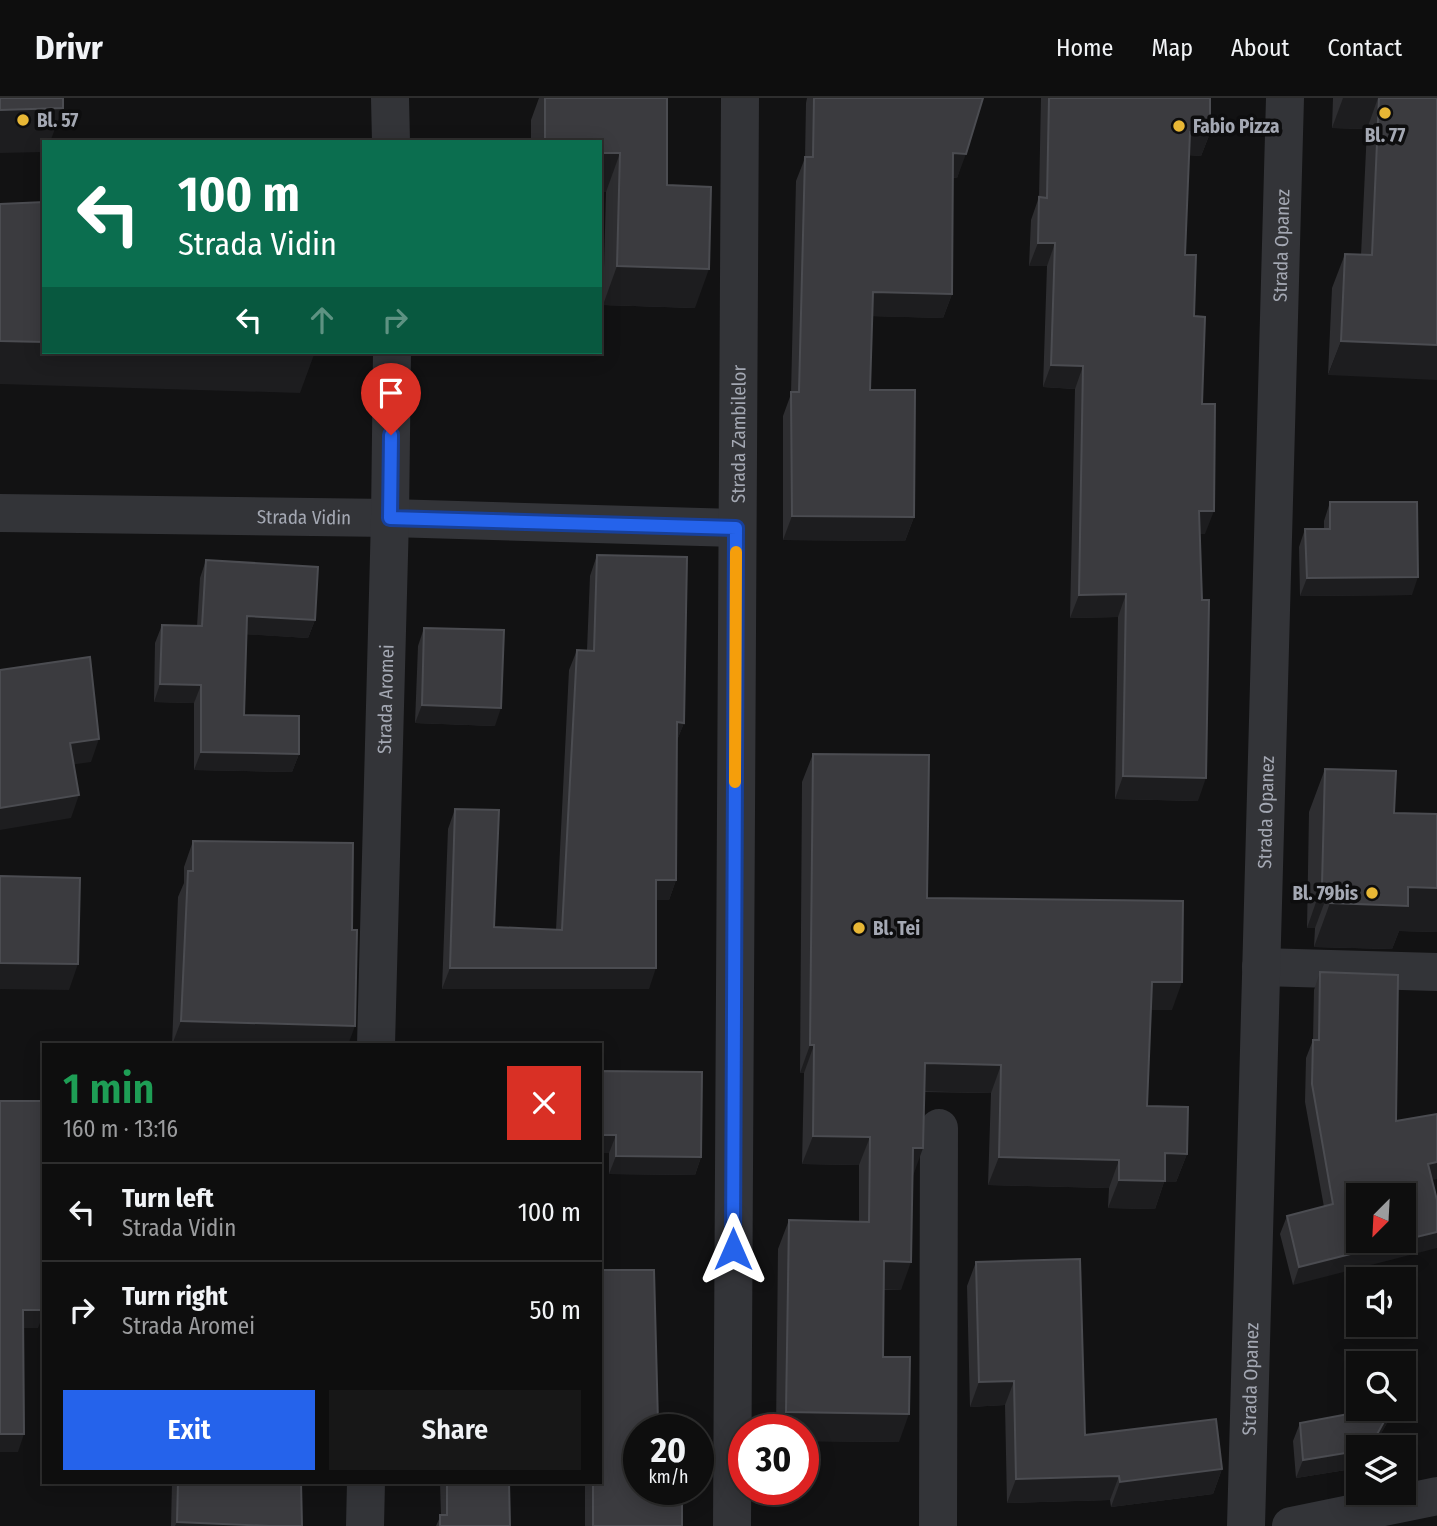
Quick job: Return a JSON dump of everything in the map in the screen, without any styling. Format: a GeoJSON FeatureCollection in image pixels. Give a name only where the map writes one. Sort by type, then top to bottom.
{"type":"FeatureCollection","features":[{"type":"Feature","properties":{"kind":"street"},"geometry":{"type":"LineString","coordinates":[[390,98],[391,140]]}},
{"type":"Feature","properties":{"kind":"street","name":"Strada Zambilelor"},"geometry":{"type":"LineString","coordinates":[[732,1526],[740,98]]}},
{"type":"Feature","properties":{"kind":"street","name":"Strada Opanez"},"geometry":{"type":"LineString","coordinates":[[1246,1526],[1285,98]]}},
{"type":"Feature","properties":{"kind":"street","name":"Strada Aromei"},"geometry":{"type":"LineString","coordinates":[[376,1043],[390,518],[391,354]]}},
{"type":"Feature","properties":{"kind":"street","name":"Strada Vidin"},"geometry":{"type":"LineString","coordinates":[[0,513],[390,518],[736,528]]}},
{"type":"Feature","properties":{"kind":"street"},"geometry":{"type":"LineString","coordinates":[[1261,967],[1437,972]]}},
{"type":"Feature","properties":{"kind":"street"},"geometry":{"type":"LineString","coordinates":[[938,1526],[939,1128]]}},
{"type":"Feature","properties":{"kind":"street"},"geometry":{"type":"LineString","coordinates":[[365,1526],[366,1484]]}},
{"type":"Feature","properties":{"kind":"street"},"geometry":{"type":"LineString","coordinates":[[1291,1526],[1437,1496]]}},
{"type":"Feature","properties":{"kind":"building"},"geometry":{"type":"Polygon","coordinates":[[[0,98],[63,98],[63,108],[0,110],[0,98]]]}},
{"type":"Feature","properties":{"kind":"building"},"geometry":{"type":"Polygon","coordinates":[[[545,98],[667,98],[667,185],[711,187],[709,269],[617,266],[620,153],[602,153],[602,140],[545,140],[545,98]]]}},
{"type":"Feature","properties":{"kind":"building"},"geometry":{"type":"Polygon","coordinates":[[[814,98],[983,98],[966,154],[953,153],[952,294],[873,292],[870,390],[915,390],[914,517],[792,516],[791,392],[799,392],[805,157],[813,157],[814,98]]]}},
{"type":"Feature","properties":{"kind":"building"},"geometry":{"type":"Polygon","coordinates":[[[1049,98],[1210,98],[1210,133],[1190,132],[1185,255],[1196,255],[1194,316],[1205,317],[1202,404],[1215,404],[1214,511],[1199,511],[1202,600],[1209,600],[1206,778],[1123,776],[1126,594],[1079,595],[1083,366],[1051,365],[1055,243],[1038,243],[1039,197],[1047,198],[1049,98]]]}},
{"type":"Feature","properties":{"kind":"building"},"geometry":{"type":"Polygon","coordinates":[[[1379,98],[1437,98],[1437,345],[1341,341],[1345,254],[1372,255],[1379,98]]]}},
{"type":"Feature","properties":{"kind":"building"},"geometry":{"type":"Polygon","coordinates":[[[42,202],[42,342],[0,341],[0,204],[42,202]]]}},
{"type":"Feature","properties":{"kind":"building"},"geometry":{"type":"Polygon","coordinates":[[[1330,502],[1417,502],[1418,577],[1307,578],[1305,529],[1330,529],[1330,502]]]}},
{"type":"Feature","properties":{"kind":"building"},"geometry":{"type":"Polygon","coordinates":[[[597,555],[687,557],[684,723],[677,722],[676,880],[656,880],[656,968],[450,968],[455,809],[499,810],[494,927],[562,930],[577,650],[594,651],[597,555]]]}},
{"type":"Feature","properties":{"kind":"building"},"geometry":{"type":"Polygon","coordinates":[[[206,560],[318,567],[315,620],[247,616],[244,715],[299,716],[299,754],[201,752],[201,685],[160,684],[162,625],[202,626],[206,560]]]}},
{"type":"Feature","properties":{"kind":"building"},"geometry":{"type":"Polygon","coordinates":[[[424,628],[504,630],[501,708],[422,705],[424,628]]]}},
{"type":"Feature","properties":{"kind":"building"},"geometry":{"type":"Polygon","coordinates":[[[90,657],[99,739],[70,743],[79,795],[0,808],[0,670],[90,657]]]}},
{"type":"Feature","properties":{"kind":"building"},"geometry":{"type":"Polygon","coordinates":[[[813,754],[929,755],[927,898],[1183,901],[1182,982],[1152,982],[1147,1106],[1188,1107],[1187,1154],[1165,1153],[1165,1181],[1119,1180],[1119,1160],[999,1157],[1001,1065],[925,1063],[923,1148],[913,1148],[911,1262],[884,1261],[883,1357],[910,1357],[909,1414],[786,1412],[789,1220],[869,1222],[870,1137],[813,1136],[814,1045],[810,1045],[813,754]]]}},
{"type":"Feature","properties":{"kind":"building"},"geometry":{"type":"Polygon","coordinates":[[[1325,769],[1396,771],[1394,813],[1437,814],[1437,888],[1408,887],[1408,906],[1330,903],[1331,885],[1322,885],[1325,769]]]}},
{"type":"Feature","properties":{"kind":"building"},"geometry":{"type":"Polygon","coordinates":[[[193,841],[353,843],[352,930],[357,930],[355,1026],[181,1021],[188,871],[193,871],[193,841]]]}},
{"type":"Feature","properties":{"kind":"building"},"geometry":{"type":"Polygon","coordinates":[[[0,876],[80,878],[78,964],[0,963],[0,876]]]}},
{"type":"Feature","properties":{"kind":"building"},"geometry":{"type":"Polygon","coordinates":[[[1320,972],[1398,975],[1396,1121],[1437,1114],[1437,1162],[1428,1164],[1437,1200],[1437,1232],[1416,1237],[1416,1183],[1346,1183],[1346,1253],[1354,1253],[1299,1267],[1287,1216],[1333,1204],[1312,1084],[1313,1040],[1319,1040],[1320,972]]]}},
{"type":"Feature","properties":{"kind":"building"},"geometry":{"type":"Polygon","coordinates":[[[602,1071],[702,1072],[701,1157],[616,1156],[616,1135],[602,1135],[602,1071]]]}},
{"type":"Feature","properties":{"kind":"building"},"geometry":{"type":"Polygon","coordinates":[[[0,1101],[42,1101],[42,1310],[23,1310],[24,1434],[0,1434],[0,1101]]]}},
{"type":"Feature","properties":{"kind":"building"},"geometry":{"type":"Polygon","coordinates":[[[1080,1259],[1085,1435],[1216,1419],[1222,1469],[1120,1482],[1119,1476],[1016,1479],[1014,1381],[979,1382],[976,1262],[1080,1259]]]}},
{"type":"Feature","properties":{"kind":"building"},"geometry":{"type":"Polygon","coordinates":[[[602,1270],[654,1270],[658,1414],[623,1414],[623,1505],[682,1505],[682,1526],[593,1526],[593,1484],[602,1484],[602,1270]]]}},
{"type":"Feature","properties":{"kind":"building"},"geometry":{"type":"Polygon","coordinates":[[[1346,1414],[1346,1421],[1384,1421],[1377,1435],[1346,1435],[1346,1453],[1303,1460],[1300,1423],[1346,1414]]]}},
{"type":"Feature","properties":{"kind":"building"},"geometry":{"type":"Polygon","coordinates":[[[178,1484],[301,1484],[302,1526],[177,1522],[178,1484]]]}},
{"type":"Feature","properties":{"kind":"building"},"geometry":{"type":"Polygon","coordinates":[[[447,1484],[509,1484],[510,1526],[440,1526],[440,1515],[447,1515],[447,1484]]]}},
{"type":"Feature","properties":{"kind":"slow traffic"},"geometry":{"type":"LineString","coordinates":[[735,782],[736,552]]}},
{"type":"Feature","properties":{"kind":"place","name":"Bl. 77"},"geometry":{"type":"Point","coordinates":[1385,113]}},
{"type":"Feature","properties":{"kind":"place","name":"Bl. 57"},"geometry":{"type":"Point","coordinates":[23,120]}},
{"type":"Feature","properties":{"kind":"place","name":"Fabio Pizza"},"geometry":{"type":"Point","coordinates":[1179,126]}},
{"type":"Feature","properties":{"kind":"place","name":"Bl. 79bis"},"geometry":{"type":"Point","coordinates":[1372,893]}},
{"type":"Feature","properties":{"kind":"place","name":"Bl. Tei"},"geometry":{"type":"Point","coordinates":[859,928]}},
{"type":"Feature","properties":{"kind":"route"},"geometry":{"type":"LineString","coordinates":[[391,435],[390,518],[736,528],[733,1249]]}}]}
